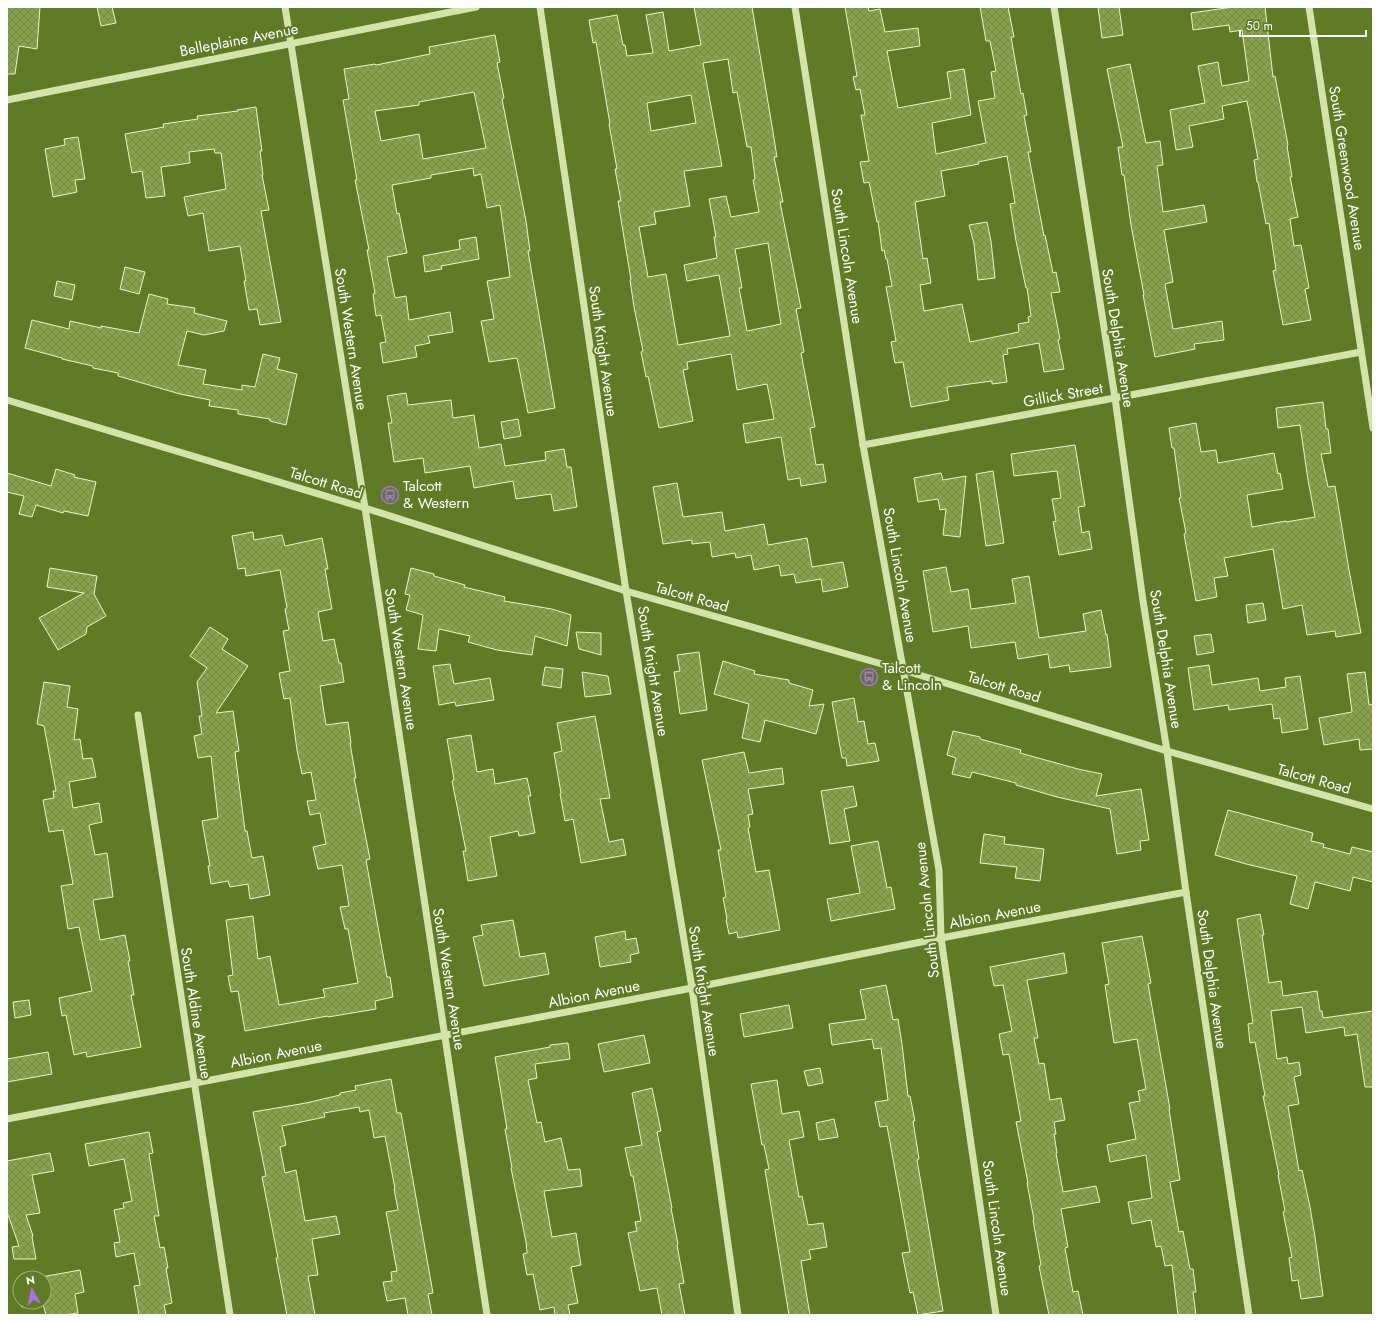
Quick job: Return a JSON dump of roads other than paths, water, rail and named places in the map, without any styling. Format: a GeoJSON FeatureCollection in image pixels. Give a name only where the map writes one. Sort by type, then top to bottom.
{"type":"FeatureCollection","features":[{"type":"Feature","properties":{"kind":"street","name":"South Western Avenue"},"geometry":{"type":"LineString","coordinates":[[285,7],[365,508],[487,1315]]}},
{"type":"Feature","properties":{"kind":"street","name":"Belleplaine Avenue"},"geometry":{"type":"LineString","coordinates":[[7,100],[476,7]]}},
{"type":"Feature","properties":{"kind":"street","name":"South Knight Avenue"},"geometry":{"type":"LineString","coordinates":[[540,7],[626,591],[692,988],[738,1315]]}},
{"type":"Feature","properties":{"kind":"street","name":"South Lincoln Avenue"},"geometry":{"type":"LineString","coordinates":[[795,7],[863,445],[939,870],[941,938],[996,1315]]}},
{"type":"Feature","properties":{"kind":"street","name":"South Delphia Avenue"},"geometry":{"type":"LineString","coordinates":[[1054,7],[1167,751],[1186,892],[1249,1315]]}},
{"type":"Feature","properties":{"kind":"street","name":"South Greenwood Avenue"},"geometry":{"type":"LineString","coordinates":[[1309,7],[1373,428]]}},
{"type":"Feature","properties":{"kind":"street","name":"Gillick Street"},"geometry":{"type":"LineString","coordinates":[[863,445],[1361,352]]}},
{"type":"Feature","properties":{"kind":"street","name":"Talcott Road"},"geometry":{"type":"LineString","coordinates":[[7,400],[365,508],[626,591],[903,670],[1167,751],[1373,809]]}},
{"type":"Feature","properties":{"kind":"street","name":"South Aldine Avenue"},"geometry":{"type":"LineString","coordinates":[[138,715],[230,1315]]}},
{"type":"Feature","properties":{"kind":"street","name":"Albion Avenue"},"geometry":{"type":"LineString","coordinates":[[7,1119],[1186,892]]}},
{"type":"Feature","properties":{"kind":"place","name":"Talcott & Western"},"geometry":{"type":"Point","coordinates":[390,495]}},
{"type":"Feature","properties":{"kind":"place","name":"Talcott & Lincoln"},"geometry":{"type":"Point","coordinates":[869,677]}}]}
